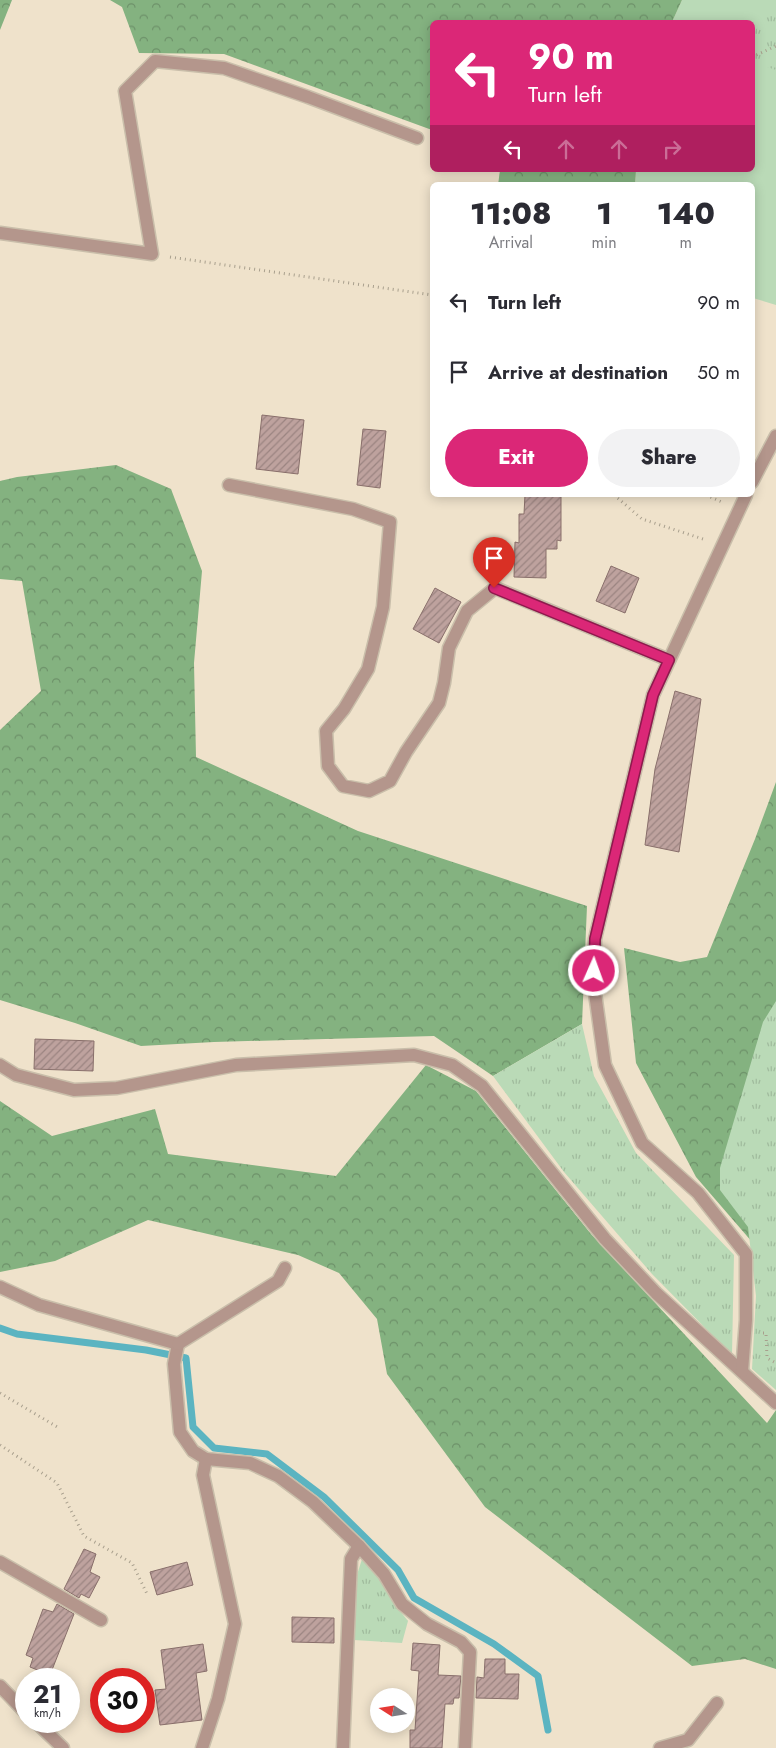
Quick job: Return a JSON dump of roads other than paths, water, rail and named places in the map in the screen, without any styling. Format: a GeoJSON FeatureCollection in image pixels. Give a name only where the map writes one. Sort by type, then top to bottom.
{"type":"FeatureCollection","features":[{"type":"Feature","properties":{"kind":"street"},"geometry":{"type":"LineString","coordinates":[[0,233],[152,254],[125,91],[155,61],[224,68],[417,138]]}},
{"type":"Feature","properties":{"kind":"street"},"geometry":{"type":"LineString","coordinates":[[755,476],[776,436]]}},
{"type":"Feature","properties":{"kind":"street"},"geometry":{"type":"LineString","coordinates":[[229,485],[353,509],[390,522],[383,607],[368,669],[344,709],[326,731],[328,766],[343,786],[370,791],[390,781],[406,752],[438,703],[444,684],[450,648],[467,611],[494,588],[669,660]]}},
{"type":"Feature","properties":{"kind":"street"},"geometry":{"type":"LineString","coordinates":[[742,1371],[746,1320],[746,1254],[698,1193],[642,1143],[605,1065],[594,986],[595,939],[653,695],[721,545],[745,497]]}},
{"type":"Feature","properties":{"kind":"street"},"geometry":{"type":"LineString","coordinates":[[0,1065],[16,1075],[74,1090],[118,1088],[236,1065],[414,1055],[452,1065],[482,1086],[605,1239],[656,1293],[776,1403]]}},
{"type":"Feature","properties":{"kind":"street"},"geometry":{"type":"LineString","coordinates":[[285,1268],[278,1281],[178,1344],[174,1364],[180,1432],[193,1452],[206,1459],[250,1463],[278,1476],[313,1502],[359,1546],[384,1574],[402,1604],[426,1624],[462,1642],[470,1652],[465,1748]]}},
{"type":"Feature","properties":{"kind":"street"},"geometry":{"type":"LineString","coordinates":[[0,1288],[39,1305],[178,1344]]}},
{"type":"Feature","properties":{"kind":"street"},"geometry":{"type":"LineString","coordinates":[[202,1748],[218,1699],[235,1624],[203,1475],[206,1459]]}},
{"type":"Feature","properties":{"kind":"street"},"geometry":{"type":"LineString","coordinates":[[343,1748],[351,1558],[359,1546]]}},
{"type":"Feature","properties":{"kind":"street"},"geometry":{"type":"LineString","coordinates":[[0,1562],[101,1620]]}},
{"type":"Feature","properties":{"kind":"street"},"geometry":{"type":"LineString","coordinates":[[0,1686],[15,1702]]}},
{"type":"Feature","properties":{"kind":"street"},"geometry":{"type":"LineString","coordinates":[[660,1748],[688,1740],[717,1703]]}},
{"type":"Feature","properties":{"kind":"street"},"geometry":{"type":"LineString","coordinates":[[47,1733],[63,1748]]}},
{"type":"Feature","properties":{"kind":"waterway"},"geometry":{"type":"LineString","coordinates":[[0,1328],[17,1334],[146,1350],[186,1358],[193,1427],[214,1448],[267,1454],[324,1497],[398,1570],[414,1598],[494,1644],[538,1676],[548,1730]]}}]}
